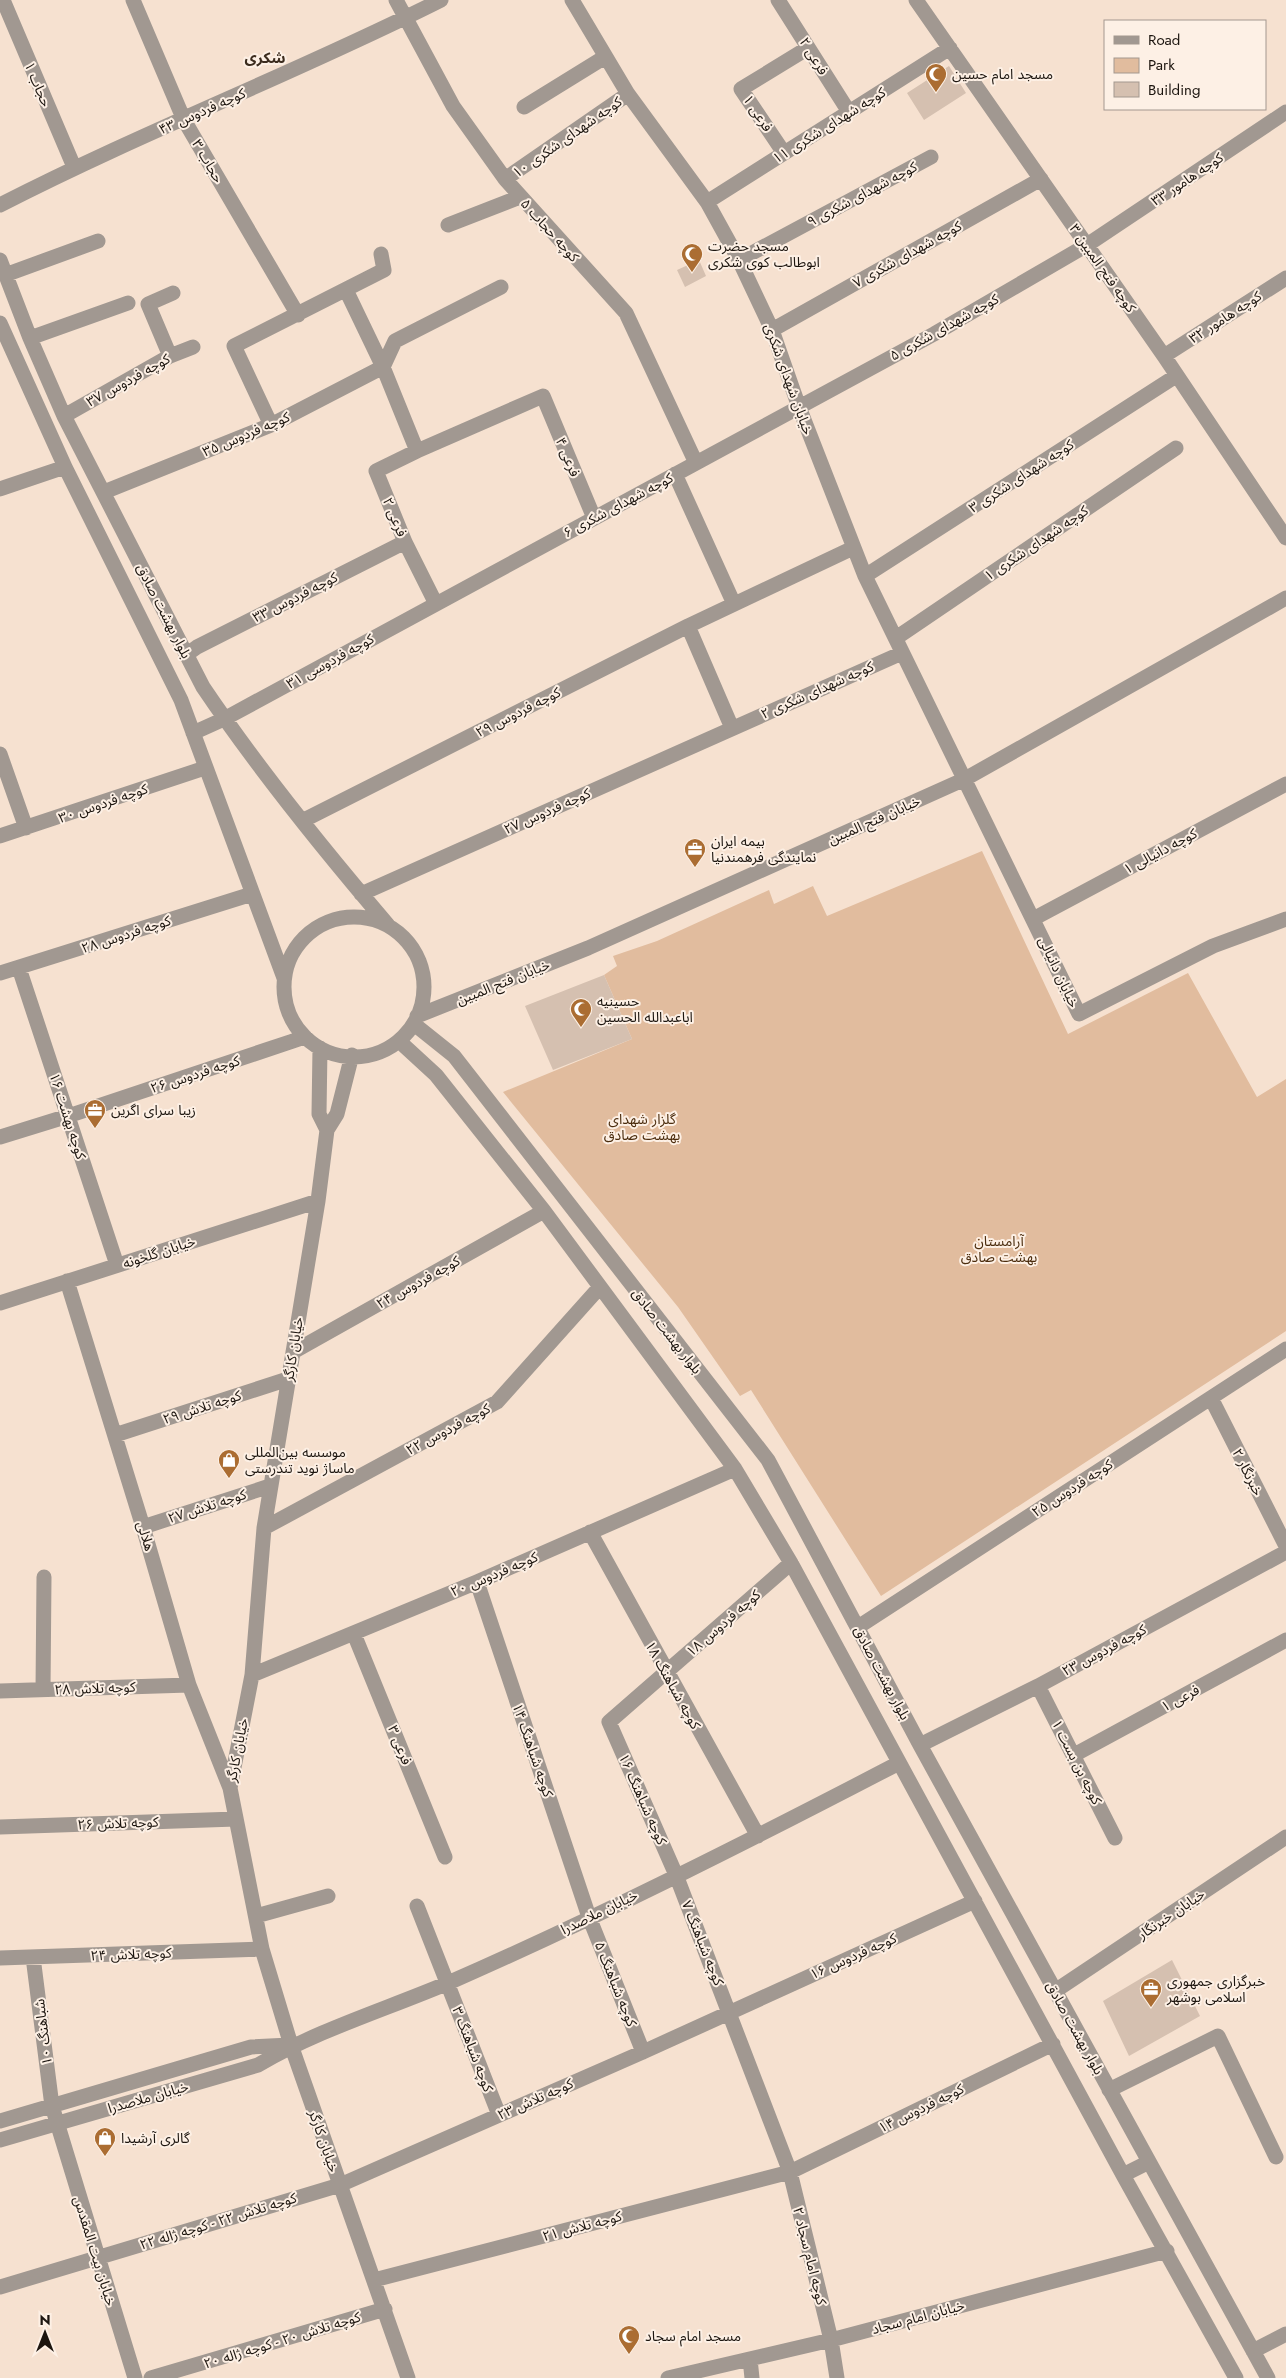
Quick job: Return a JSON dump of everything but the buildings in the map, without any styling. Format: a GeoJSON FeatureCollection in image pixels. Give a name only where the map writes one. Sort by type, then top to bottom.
{"type":"FeatureCollection","features":[{"type":"Feature","properties":{"kind":"street","name":"حجاب ۱"},"geometry":{"type":"LineString","coordinates":[[2,0],[74,167]]}},
{"type":"Feature","properties":{"kind":"street","name":"حجاب ۳"},"geometry":{"type":"LineString","coordinates":[[133,0],[184,120],[298,315]]}},
{"type":"Feature","properties":{"kind":"street","name":"کوچه حجاب ۵"},"geometry":{"type":"LineString","coordinates":[[396,0],[452,106],[505,179],[626,313],[696,463]]}},
{"type":"Feature","properties":{"kind":"street","name":"کوچه فردوس ۴۳"},"geometry":{"type":"LineString","coordinates":[[0,205],[74,167],[184,120],[441,0]]}},
{"type":"Feature","properties":{"kind":"street","name":"خیابان شهدای شکری"},"geometry":{"type":"LineString","coordinates":[[572,0],[628,94],[707,202],[739,260],[772,330],[799,407],[865,576],[964,779]]}},
{"type":"Feature","properties":{"kind":"street","name":"فرعی ۲"},"geometry":{"type":"LineString","coordinates":[[778,0],[849,112]]}},
{"type":"Feature","properties":{"kind":"street","name":"کوچه فتح المبین ۳"},"geometry":{"type":"LineString","coordinates":[[916,0],[1164,356],[1286,538]]}},
{"type":"Feature","properties":{"kind":"street","name":"فرعی ۱"},"geometry":{"type":"LineString","coordinates":[[784,153],[741,89],[808,48]]}},
{"type":"Feature","properties":{"kind":"street","name":"کوچه شهدای شکری ۱۱"},"geometry":{"type":"LineString","coordinates":[[707,202],[950,48]]}},
{"type":"Feature","properties":{"kind":"street"},"geometry":{"type":"LineString","coordinates":[[524,107],[605,57]]}},
{"type":"Feature","properties":{"kind":"street","name":"کوچه شهدای شکری ۱۰"},"geometry":{"type":"LineString","coordinates":[[505,179],[628,94]]}},
{"type":"Feature","properties":{"kind":"street","name":"کوچه هامور ۳۳"},"geometry":{"type":"LineString","coordinates":[[1087,245],[1286,112]]}},
{"type":"Feature","properties":{"kind":"street","name":"کوچه شهدای شکری ۹"},"geometry":{"type":"LineString","coordinates":[[739,260],[931,157]]}},
{"type":"Feature","properties":{"kind":"street","name":"کوچه شهدای شکری ۷"},"geometry":{"type":"LineString","coordinates":[[772,330],[1041,179]]}},
{"type":"Feature","properties":{"kind":"street"},"geometry":{"type":"LineString","coordinates":[[448,225],[520,197]]}},
{"type":"Feature","properties":{"kind":"street"},"geometry":{"type":"LineString","coordinates":[[5,275],[98,240]]}},
{"type":"Feature","properties":{"kind":"street","name":"کوچه شهدای شکری ۵"},"geometry":{"type":"LineString","coordinates":[[799,407],[934,334],[1087,245]]}},
{"type":"Feature","properties":{"kind":"street"},"geometry":{"type":"LineString","coordinates":[[271,425],[234,346],[384,270],[381,254]]}},
{"type":"Feature","properties":{"kind":"street","name":"بلوار بهشت صادق"},"geometry":{"type":"LineString","coordinates":[[0,260],[30,338],[64,416],[203,687],[224,719],[302,820],[388,925]]}},
{"type":"Feature","properties":{"kind":"street","name":"کوچه هامور ۳۲"},"geometry":{"type":"LineString","coordinates":[[1164,356],[1285,281]]}},
{"type":"Feature","properties":{"kind":"street"},"geometry":{"type":"LineString","coordinates":[[383,367],[394,341],[501,287]]}},
{"type":"Feature","properties":{"kind":"street"},"geometry":{"type":"LineString","coordinates":[[346,290],[383,367],[417,450]]}},
{"type":"Feature","properties":{"kind":"street"},"geometry":{"type":"LineString","coordinates":[[170,356],[148,304],[172,293]]}},
{"type":"Feature","properties":{"kind":"street"},"geometry":{"type":"LineString","coordinates":[[30,338],[128,304]]}},
{"type":"Feature","properties":{"kind":"street","name":"بلوار بهشت صادق"},"geometry":{"type":"LineString","coordinates":[[0,323],[4,341],[181,700],[284,978]]}},
{"type":"Feature","properties":{"kind":"street","name":"کوچه فردوس ۳۷"},"geometry":{"type":"LineString","coordinates":[[64,416],[170,356],[193,347]]}},
{"type":"Feature","properties":{"kind":"street","name":"کوچه فردوس ۳۵"},"geometry":{"type":"LineString","coordinates":[[104,492],[271,425],[383,367]]}},
{"type":"Feature","properties":{"kind":"street","name":"کوچه شهدای شکری ۳"},"geometry":{"type":"LineString","coordinates":[[865,576],[1176,376]]}},
{"type":"Feature","properties":{"kind":"street","name":"فرعی ۴"},"geometry":{"type":"LineString","coordinates":[[417,450],[543,396],[594,518]]}},
{"type":"Feature","properties":{"kind":"street","name":"کوچه شهدای شکری ۶"},"geometry":{"type":"LineString","coordinates":[[436,604],[799,407]]}},
{"type":"Feature","properties":{"kind":"street","name":"کوچه شهدای شکری ۱"},"geometry":{"type":"LineString","coordinates":[[899,646],[1176,448]]}},
{"type":"Feature","properties":{"kind":"street","name":"فرعی ۲"},"geometry":{"type":"LineString","coordinates":[[417,450],[376,471],[405,542],[436,604]]}},
{"type":"Feature","properties":{"kind":"street"},"geometry":{"type":"LineString","coordinates":[[0,489],[65,467]]}},
{"type":"Feature","properties":{"kind":"street"},"geometry":{"type":"LineString","coordinates":[[675,474],[734,604]]}},
{"type":"Feature","properties":{"kind":"street","name":"کوچه فردوس ۳۳"},"geometry":{"type":"LineString","coordinates":[[186,655],[197,647],[405,542]]}},
{"type":"Feature","properties":{"kind":"street","name":"کوچه فردوس ۲۹"},"geometry":{"type":"LineString","coordinates":[[302,820],[688,626],[853,548]]}},
{"type":"Feature","properties":{"kind":"street","name":"خیابان فتح المبین"},"geometry":{"type":"LineString","coordinates":[[415,1020],[588,948],[964,779],[1286,598]]}},
{"type":"Feature","properties":{"kind":"street","name":"کوچه فردوسی ۳۱"},"geometry":{"type":"LineString","coordinates":[[192,733],[224,719],[436,604]]}},
{"type":"Feature","properties":{"kind":"street"},"geometry":{"type":"LineString","coordinates":[[688,626],[732,728]]}},
{"type":"Feature","properties":{"kind":"street","name":"کوچه شهدای شکری ۲"},"geometry":{"type":"LineString","coordinates":[[732,728],[899,646]]}},
{"type":"Feature","properties":{"kind":"street","name":"کوچه فردوس ۲۷"},"geometry":{"type":"LineString","coordinates":[[361,894],[732,728]]}},
{"type":"Feature","properties":{"kind":"street"},"geometry":{"type":"LineString","coordinates":[[0,754],[26,828]]}},
{"type":"Feature","properties":{"kind":"street","name":"کوچه فردوس ۳۰"},"geometry":{"type":"LineString","coordinates":[[0,836],[205,768]]}},
{"type":"Feature","properties":{"kind":"street","name":"خیابان دانیالی"},"geometry":{"type":"LineString","coordinates":[[964,779],[1078,1014],[1213,946],[1286,919]]}},
{"type":"Feature","properties":{"kind":"street","name":"کوچه دانیالی ۱"},"geometry":{"type":"LineString","coordinates":[[1033,918],[1286,784]]}},
{"type":"Feature","properties":{"kind":"street","name":"کوچه فردوس ۲۸"},"geometry":{"type":"LineString","coordinates":[[0,974],[252,894]]}},
{"type":"Feature","properties":{"kind":"street"},"geometry":{"type":"LineString","coordinates":[[344,917],[366,918],[388,925],[406,939],[418,958],[424,980],[422,1003],[415,1020],[398,1041],[380,1052],[352,1056],[339,1055],[320,1048],[305,1037],[293,1022],[285,1000],[284,978],[290,956],[304,937],[322,924],[344,917]]}},
{"type":"Feature","properties":{"kind":"street","name":"کوچه بهشت ۱۶"},"geometry":{"type":"LineString","coordinates":[[19,968],[118,1265]]}},
{"type":"Feature","properties":{"kind":"street","name":"بلوار بهشت صادق"},"geometry":{"type":"LineString","coordinates":[[415,1020],[454,1056],[768,1460],[920,1745],[1268,2378]]}},
{"type":"Feature","properties":{"kind":"street","name":"کوچه فردوس ۲۶"},"geometry":{"type":"LineString","coordinates":[[0,1136],[68,1116],[305,1037]]}},
{"type":"Feature","properties":{"kind":"street","name":"بلوار بهشت صادق"},"geometry":{"type":"LineString","coordinates":[[398,1041],[436,1075],[544,1212],[735,1469],[791,1563],[1123,2175],[1236,2378]]}},
{"type":"Feature","properties":{"kind":"street","name":"خیابان کارگر"},"geometry":{"type":"LineString","coordinates":[[320,1048],[319,1114],[327,1130]]}},
{"type":"Feature","properties":{"kind":"street","name":"خیابان کارگر"},"geometry":{"type":"LineString","coordinates":[[352,1056],[337,1114],[327,1130],[318,1201],[264,1528],[252,1675],[230,1788],[262,1949],[291,2046],[408,2378]]}},
{"type":"Feature","properties":{"kind":"street","name":"خیابان گلخونه"},"geometry":{"type":"LineString","coordinates":[[0,1303],[318,1201]]}},
{"type":"Feature","properties":{"kind":"street","name":"کوچه فردوس ۲۴"},"geometry":{"type":"LineString","coordinates":[[293,1352],[544,1212]]}},
{"type":"Feature","properties":{"kind":"street","name":"هلالی"},"geometry":{"type":"LineString","coordinates":[[68,1281],[189,1685],[230,1788]]}},
{"type":"Feature","properties":{"kind":"street","name":"کوچه فردوس ۲۲"},"geometry":{"type":"LineString","coordinates":[[264,1528],[497,1402],[599,1288]]}},
{"type":"Feature","properties":{"kind":"street","name":"کوچه فردوس ۲۵"},"geometry":{"type":"LineString","coordinates":[[858,1627],[1286,1349]]}},
{"type":"Feature","properties":{"kind":"street","name":"کوچه تلاش ۲۹"},"geometry":{"type":"LineString","coordinates":[[115,1435],[288,1379]]}},
{"type":"Feature","properties":{"kind":"street","name":"خبرنگار ۲"},"geometry":{"type":"LineString","coordinates":[[1210,1398],[1286,1546]]}},
{"type":"Feature","properties":{"kind":"street","name":"کوچه فردوس ۲۰"},"geometry":{"type":"LineString","coordinates":[[252,1675],[477,1582],[735,1469]]}},
{"type":"Feature","properties":{"kind":"street","name":"کوچه تلاش ۲۷"},"geometry":{"type":"LineString","coordinates":[[143,1527],[270,1486]]}},
{"type":"Feature","properties":{"kind":"street","name":"کوچه شباهنگ ۱۸"},"geometry":{"type":"LineString","coordinates":[[590,1532],[666,1673],[758,1836]]}},
{"type":"Feature","properties":{"kind":"street","name":"کوچه فردوس ۲۳"},"geometry":{"type":"LineString","coordinates":[[920,1745],[1038,1686],[1286,1552]]}},
{"type":"Feature","properties":{"kind":"street","name":"کوچه فردوس ۱۸"},"geometry":{"type":"LineString","coordinates":[[609,1722],[791,1563]]}},
{"type":"Feature","properties":{"kind":"street"},"geometry":{"type":"LineString","coordinates":[[44,1577],[44,1690]]}},
{"type":"Feature","properties":{"kind":"street","name":"کوچه شباهنگ ۱۴"},"geometry":{"type":"LineString","coordinates":[[477,1582],[589,1917]]}},
{"type":"Feature","properties":{"kind":"street","name":"فرعی ۳"},"geometry":{"type":"LineString","coordinates":[[354,1634],[445,1857]]}},
{"type":"Feature","properties":{"kind":"street","name":"فرعی ۱"},"geometry":{"type":"LineString","coordinates":[[1074,1755],[1286,1640]]}},
{"type":"Feature","properties":{"kind":"street","name":"کوچه تلاش ۲۸"},"geometry":{"type":"LineString","coordinates":[[0,1691],[189,1685]]}},
{"type":"Feature","properties":{"kind":"street","name":"کوچه بن بست ۱"},"geometry":{"type":"LineString","coordinates":[[1038,1686],[1115,1838]]}},
{"type":"Feature","properties":{"kind":"street","name":"کوچه شباهنگ ۱۶"},"geometry":{"type":"LineString","coordinates":[[609,1722],[676,1875]]}},
{"type":"Feature","properties":{"kind":"street","name":"خیابان ملاصدرا"},"geometry":{"type":"LineString","coordinates":[[0,2140],[258,2065],[291,2046],[447,1983],[589,1917],[758,1836],[899,1763]]}},
{"type":"Feature","properties":{"kind":"street","name":"کوچه تلاش ۲۶"},"geometry":{"type":"LineString","coordinates":[[0,1827],[236,1819]]}},
{"type":"Feature","properties":{"kind":"street","name":"خیابان خبرنگار"},"geometry":{"type":"LineString","coordinates":[[1055,1991],[1286,1837]]}},
{"type":"Feature","properties":{"kind":"street","name":"کوچه شباهنگ ۷"},"geometry":{"type":"LineString","coordinates":[[676,1875],[790,2172]]}},
{"type":"Feature","properties":{"kind":"street"},"geometry":{"type":"LineString","coordinates":[[256,1916],[328,1896]]}},
{"type":"Feature","properties":{"kind":"street","name":"کوچه فردوس ۱۶"},"geometry":{"type":"LineString","coordinates":[[730,2012],[975,1901]]}},
{"type":"Feature","properties":{"kind":"street","name":"کوچه شباهنگ ۳"},"geometry":{"type":"LineString","coordinates":[[418,1906],[499,2115]]}},
{"type":"Feature","properties":{"kind":"street","name":"کوچه شباهنگ ۵"},"geometry":{"type":"LineString","coordinates":[[589,1917],[643,2052]]}},
{"type":"Feature","properties":{"kind":"street","name":"کوچه تلاش ۲۴"},"geometry":{"type":"LineString","coordinates":[[0,1958],[262,1949]]}},
{"type":"Feature","properties":{"kind":"street","name":"شباهنگ ۱۰"},"geometry":{"type":"LineString","coordinates":[[34,1957],[52,2106],[56,2123]]}},
{"type":"Feature","properties":{"kind":"street","name":"کوچه تلاش ۲۳"},"geometry":{"type":"LineString","coordinates":[[340,2185],[730,2012]]}},
{"type":"Feature","properties":{"kind":"street"},"geometry":{"type":"LineString","coordinates":[[1109,2090],[1218,2036],[1276,2157]]}},
{"type":"Feature","properties":{"kind":"street","name":"کوچه فردوس ۱۴"},"geometry":{"type":"LineString","coordinates":[[790,2172],[1053,2044]]}},
{"type":"Feature","properties":{"kind":"street","name":"خیابان ملاصدرا"},"geometry":{"type":"LineString","coordinates":[[0,2121],[251,2047],[291,2046]]}},
{"type":"Feature","properties":{"kind":"street","name":"خیابان بیت المقدس"},"geometry":{"type":"LineString","coordinates":[[56,2123],[135,2378]]}},
{"type":"Feature","properties":{"kind":"street"},"geometry":{"type":"LineString","coordinates":[[1123,2175],[1149,2162]]}},
{"type":"Feature","properties":{"kind":"street","name":"کوچه تلاش ۲۱"},"geometry":{"type":"LineString","coordinates":[[374,2280],[790,2172]]}},
{"type":"Feature","properties":{"kind":"street","name":"کوچه امام سجاد ۲"},"geometry":{"type":"LineString","coordinates":[[790,2172],[831,2340],[837,2378]]}},
{"type":"Feature","properties":{"kind":"street","name":"کوچه تلاش ۲۲ - کوچه ژاله ۲۲"},"geometry":{"type":"LineString","coordinates":[[0,2287],[340,2185]]}},
{"type":"Feature","properties":{"kind":"street","name":"خیابان امام سجاد"},"geometry":{"type":"LineString","coordinates":[[668,2378],[831,2340],[1167,2251]]}},
{"type":"Feature","properties":{"kind":"street","name":"کوچه تلاش ۲۰ - کوچه ژاله ۲۰"},"geometry":{"type":"LineString","coordinates":[[151,2378],[384,2309]]}},
{"type":"Feature","properties":{"kind":"street"},"geometry":{"type":"LineString","coordinates":[[1253,2351],[1286,2334]]}},
{"type":"Feature","properties":{"kind":"street"},"geometry":{"type":"LineString","coordinates":[[750,2359],[752,2378]]}},
{"type":"Feature","properties":{"kind":"green space","name":"آرامستان بهشت صادق"},"geometry":{"type":"Polygon","coordinates":[[[982,851],[1068,1034],[1188,973],[1257,1097],[1286,1079],[1286,1331],[881,1596],[751,1390],[740,1396],[678,1307],[503,1092],[632,1039],[604,975],[617,966],[613,956],[657,941],[769,890],[774,904],[813,886],[827,916],[982,851]]]}},
{"type":"Feature","properties":{"kind":"place","name":"مسجد امام حسین"},"geometry":{"type":"Point","coordinates":[936,93]}},
{"type":"Feature","properties":{"kind":"place","name":"مسجد حضرت ابوطالب کوی شکری"},"geometry":{"type":"Point","coordinates":[692,273]}},
{"type":"Feature","properties":{"kind":"place","name":"بیمه ایران نمایندگی فرهمندنیا"},"geometry":{"type":"Point","coordinates":[695,868]}},
{"type":"Feature","properties":{"kind":"place","name":"حسینیه اباعبدالله الحسین"},"geometry":{"type":"Point","coordinates":[581,1028]}},
{"type":"Feature","properties":{"kind":"place","name":"زیبا سرای اگرین"},"geometry":{"type":"Point","coordinates":[95,1129]}},
{"type":"Feature","properties":{"kind":"place","name":"موسسه بین‌المللی ماساژ نوید تندرستی"},"geometry":{"type":"Point","coordinates":[229,1479]}},
{"type":"Feature","properties":{"kind":"place","name":"خبرگزاری جمهوری اسلامی بوشهر"},"geometry":{"type":"Point","coordinates":[1151,2008]}},
{"type":"Feature","properties":{"kind":"place","name":"گالری آرشیدا"},"geometry":{"type":"Point","coordinates":[105,2157]}},
{"type":"Feature","properties":{"kind":"place","name":"مسجد امام سجاد"},"geometry":{"type":"Point","coordinates":[629,2355]}},
{"type":"Feature","properties":{"kind":"district","name":"شکری"},"geometry":{"type":"Point","coordinates":[265,58]}},
{"type":"Feature","properties":{"kind":"park label","name":"گلزار شهدای بهشت صادق"},"geometry":{"type":"Point","coordinates":[642,1128]}}]}
